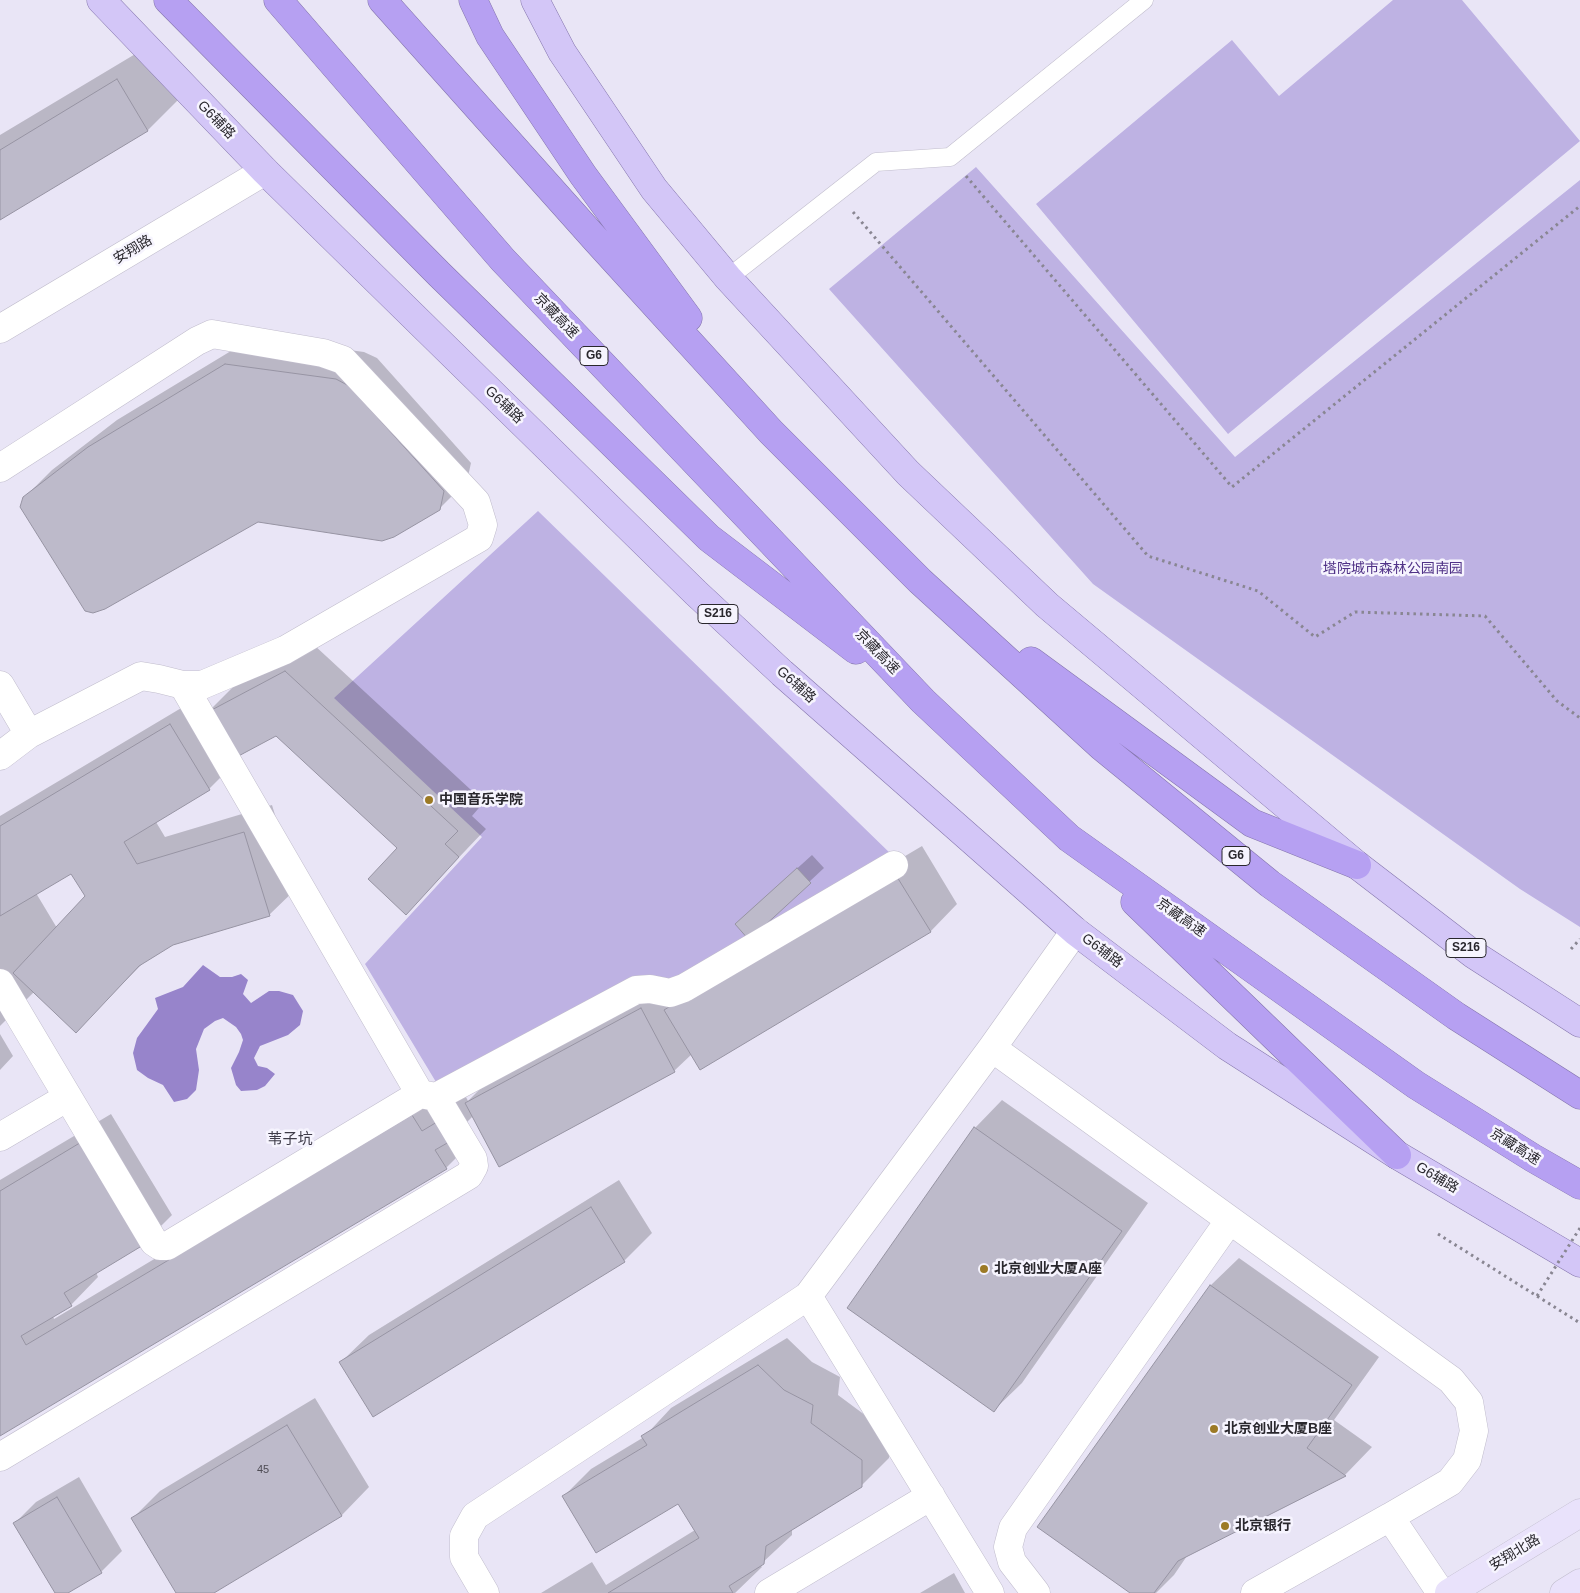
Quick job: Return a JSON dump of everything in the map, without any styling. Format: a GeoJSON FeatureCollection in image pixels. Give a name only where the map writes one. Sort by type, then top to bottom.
{"type":"FeatureCollection","features":[{"type":"Feature","properties":{"kind":"highway"},"geometry":{"type":"LineString","coordinates":[[168,0],[439,274],[709,538],[923,701]]}},
{"type":"Feature","properties":{"kind":"highway","name":"京藏高速"},"geometry":{"type":"LineString","coordinates":[[278,0],[503,260],[923,701],[1069,838],[1416,1085],[1580,1185]]}},
{"type":"Feature","properties":{"kind":"highway","name":"G6"},"geometry":{"type":"LineString","coordinates":[[382,0],[771,432],[920,581],[1102,747],[1270,884],[1456,1016],[1580,1095]]}},
{"type":"Feature","properties":{"kind":"highway"},"geometry":{"type":"LineString","coordinates":[[473,0],[490,36],[583,175],[771,432]]}},
{"type":"Feature","properties":{"kind":"highway"},"geometry":{"type":"LineString","coordinates":[[920,581],[1252,823],[1357,865]]}},
{"type":"Feature","properties":{"kind":"highway"},"geometry":{"type":"LineString","coordinates":[[1069,838],[1397,1154]]}},
{"type":"Feature","properties":{"kind":"main road","name":"G6辅路"},"geometry":{"type":"LineString","coordinates":[[101,0],[265,171],[696,593],[782,673],[1075,932],[1227,1046],[1397,1154],[1580,1263]]}},
{"type":"Feature","properties":{"kind":"main road","name":"S216"},"geometry":{"type":"LineString","coordinates":[[535,0],[562,52],[654,189],[728,278],[908,473],[1047,605],[1357,865],[1473,954],[1580,1024]]}},
{"type":"Feature","properties":{"kind":"street","name":"安翔路"},"geometry":{"type":"LineString","coordinates":[[0,329],[265,171]]}},
{"type":"Feature","properties":{"kind":"street"},"geometry":{"type":"LineString","coordinates":[[0,468],[197,341],[212,334],[323,353],[343,360],[476,502],[483,524],[479,538],[285,650],[202,685],[183,685],[141,676],[29,734],[0,756]]}},
{"type":"Feature","properties":{"kind":"street"},"geometry":{"type":"LineString","coordinates":[[0,684],[29,734]]}},
{"type":"Feature","properties":{"kind":"street"},"geometry":{"type":"LineString","coordinates":[[0,1457],[469,1175],[474,1166],[473,1159],[428,1096],[183,685]]}},
{"type":"Feature","properties":{"kind":"street"},"geometry":{"type":"LineString","coordinates":[[0,983],[154,1242],[160,1246],[167,1246],[428,1096],[636,990],[650,989],[670,993],[684,988],[894,865]]}},
{"type":"Feature","properties":{"kind":"street"},"geometry":{"type":"LineString","coordinates":[[485,1593],[464,1557],[464,1536],[475,1516],[808,1296],[992,1048],[1075,932]]}},
{"type":"Feature","properties":{"kind":"street"},"geometry":{"type":"LineString","coordinates":[[992,1048],[1451,1380],[1469,1402],[1474,1431],[1467,1460],[1450,1482],[1255,1593]]}},
{"type":"Feature","properties":{"kind":"street"},"geometry":{"type":"LineString","coordinates":[[0,1137],[68,1097]]}},
{"type":"Feature","properties":{"kind":"street"},"geometry":{"type":"LineString","coordinates":[[1036,1593],[1012,1562],[1008,1547],[1013,1528],[1229,1221]]}},
{"type":"Feature","properties":{"kind":"street"},"geometry":{"type":"LineString","coordinates":[[808,1296],[986,1586],[1012,1562]]}},
{"type":"Feature","properties":{"kind":"street"},"geometry":{"type":"LineString","coordinates":[[769,1593],[930,1496]]}},
{"type":"Feature","properties":{"kind":"street","name":"安翔北路"},"geometry":{"type":"LineString","coordinates":[[1449,1593],[1580,1513]]}},
{"type":"Feature","properties":{"kind":"street"},"geometry":{"type":"LineString","coordinates":[[1390,1517],[1441,1593]]}},
{"type":"Feature","properties":{"kind":"street"},"geometry":{"type":"LineString","coordinates":[[1564,1593],[1580,1583]]}},
{"type":"Feature","properties":{"kind":"lane"},"geometry":{"type":"LineString","coordinates":[[728,278],[876,162],[950,157],[1144,0]]}},
{"type":"Feature","properties":{"kind":"path"},"geometry":{"type":"LineString","coordinates":[[950,157],[1232,488],[1580,206]]}},
{"type":"Feature","properties":{"kind":"path"},"geometry":{"type":"LineString","coordinates":[[836,193],[1148,556],[1258,591],[1315,637],[1355,612],[1485,616],[1558,701],[1580,718]]}},
{"type":"Feature","properties":{"kind":"path"},"geometry":{"type":"LineString","coordinates":[[1572,949],[1580,939]]}},
{"type":"Feature","properties":{"kind":"path"},"geometry":{"type":"LineString","coordinates":[[1537,1296],[1580,1228]]}},
{"type":"Feature","properties":{"kind":"path"},"geometry":{"type":"LineString","coordinates":[[1438,1234],[1580,1323]]}},
{"type":"Feature","properties":{"kind":"green space"},"geometry":{"type":"Polygon","coordinates":[[[1393,0],[1462,0],[1580,141],[1228,434],[1036,204],[1232,40],[1279,96],[1393,0]]]}},
{"type":"Feature","properties":{"kind":"green space","name":"塔院城市森林公园南园"},"geometry":{"type":"Polygon","coordinates":[[[976,167],[1235,457],[1580,180],[1580,927],[1520,889],[1093,584],[829,289],[976,167]]]}},
{"type":"Feature","properties":{"kind":"green space"},"geometry":{"type":"Polygon","coordinates":[[[538,511],[893,856],[679,982],[439,1087],[365,964],[482,837],[334,698],[538,511]]]}},
{"type":"Feature","properties":{"kind":"shaded area"},"geometry":{"type":"Polygon","coordinates":[[[203,965],[220,977],[232,977],[241,974],[248,980],[243,994],[251,1003],[269,991],[279,991],[293,995],[303,1011],[300,1025],[288,1035],[260,1046],[254,1058],[258,1066],[267,1068],[275,1074],[265,1086],[257,1090],[241,1091],[236,1085],[231,1068],[243,1040],[241,1034],[236,1027],[223,1018],[215,1021],[204,1029],[196,1049],[199,1070],[196,1090],[187,1099],[174,1102],[163,1085],[137,1070],[133,1053],[137,1038],[158,1009],[155,998],[183,987],[203,965]]]}},
{"type":"Feature","properties":{"kind":"building"},"geometry":{"type":"Polygon","coordinates":[[[117,79],[148,131],[0,220],[0,150],[117,79]]]}},
{"type":"Feature","properties":{"kind":"building"},"geometry":{"type":"Polygon","coordinates":[[[225,364],[336,379],[349,386],[444,491],[440,510],[394,537],[382,541],[258,522],[105,609],[93,613],[85,611],[20,507],[23,497],[88,447],[225,364]]]}},
{"type":"Feature","properties":{"kind":"building"},"geometry":{"type":"Polygon","coordinates":[[[285,671],[458,831],[445,844],[459,857],[406,915],[368,879],[397,848],[276,736],[231,760],[206,713],[285,671]]]}},
{"type":"Feature","properties":{"kind":"building"},"geometry":{"type":"Polygon","coordinates":[[[170,724],[210,790],[124,842],[137,864],[244,832],[270,916],[173,945],[139,966],[76,1033],[13,973],[85,896],[71,874],[0,916],[0,826],[170,724]]]}},
{"type":"Feature","properties":{"kind":"building"},"geometry":{"type":"Polygon","coordinates":[[[797,868],[811,883],[749,940],[735,924],[797,868]]]}},
{"type":"Feature","properties":{"kind":"building"},"geometry":{"type":"Polygon","coordinates":[[[894,872],[931,932],[700,1070],[664,1010],[894,872]]]}},
{"type":"Feature","properties":{"kind":"building"},"geometry":{"type":"Polygon","coordinates":[[[641,1008],[675,1072],[499,1167],[465,1103],[641,1008]]]}},
{"type":"Feature","properties":{"kind":"building"},"geometry":{"type":"Polygon","coordinates":[[[412,1115],[422,1131],[437,1122],[449,1142],[435,1150],[447,1169],[0,1436],[0,1191],[83,1141],[145,1244],[64,1293],[72,1306],[21,1336],[26,1345],[412,1115]]]}},
{"type":"Feature","properties":{"kind":"building","name":"北京创业大厦A座"},"geometry":{"type":"Polygon","coordinates":[[[974,1127],[1122,1231],[994,1412],[847,1308],[974,1127]]]}},
{"type":"Feature","properties":{"kind":"building"},"geometry":{"type":"Polygon","coordinates":[[[591,1207],[625,1262],[373,1417],[339,1362],[591,1207]]]}},
{"type":"Feature","properties":{"kind":"building","name":"北京创业大厦B座"},"geometry":{"type":"Polygon","coordinates":[[[1210,1285],[1352,1385],[1307,1448],[1346,1476],[1178,1561],[1154,1593],[1130,1593],[1037,1527],[1210,1285]]]}},
{"type":"Feature","properties":{"kind":"building"},"geometry":{"type":"Polygon","coordinates":[[[758,1365],[784,1390],[813,1405],[811,1423],[862,1460],[862,1487],[766,1546],[764,1564],[729,1586],[733,1593],[608,1593],[699,1538],[678,1504],[596,1553],[562,1496],[647,1445],[641,1436],[758,1365]]]}},
{"type":"Feature","properties":{"kind":"building"},"geometry":{"type":"Polygon","coordinates":[[[287,1425],[342,1516],[214,1593],[176,1593],[131,1518],[287,1425]]]}},
{"type":"Feature","properties":{"kind":"building"},"geometry":{"type":"Polygon","coordinates":[[[57,1497],[102,1573],[68,1593],[55,1593],[13,1523],[57,1497]]]}},
{"type":"Feature","properties":{"kind":"place","name":"中国音乐学院"},"geometry":{"type":"Point","coordinates":[429,800]}},
{"type":"Feature","properties":{"kind":"place","name":"北京创业大厦A座"},"geometry":{"type":"Point","coordinates":[984,1269]}},
{"type":"Feature","properties":{"kind":"place","name":"北京创业大厦B座"},"geometry":{"type":"Point","coordinates":[1214,1429]}},
{"type":"Feature","properties":{"kind":"place","name":"北京银行"},"geometry":{"type":"Point","coordinates":[1225,1526]}},
{"type":"Feature","properties":{"kind":"district","name":"苇子坑"},"geometry":{"type":"Point","coordinates":[290,1140]}}]}
